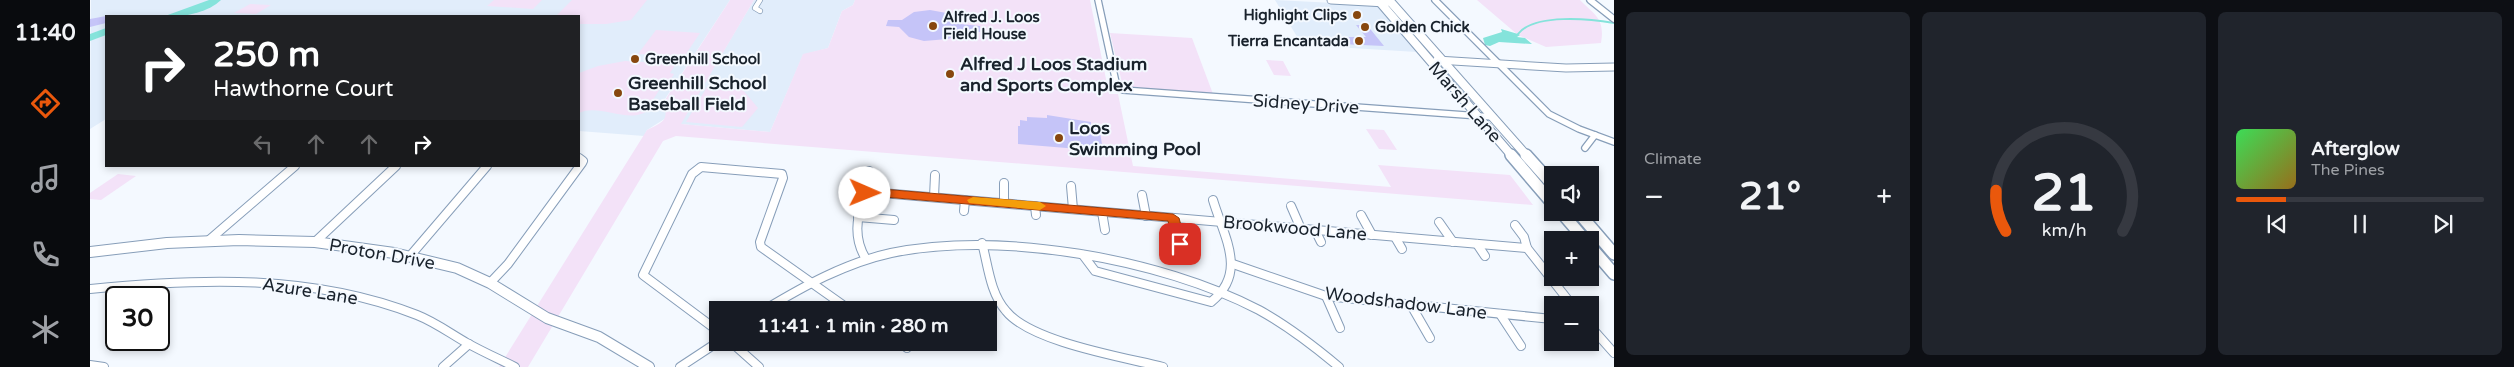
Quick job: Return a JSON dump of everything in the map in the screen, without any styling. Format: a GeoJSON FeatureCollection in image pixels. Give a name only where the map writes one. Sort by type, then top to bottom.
{"type":"FeatureCollection","features":[{"type":"Feature","properties":{"kind":"main road","name":"Marsh Lane"},"geometry":{"type":"LineString","coordinates":[[1379,2],[1544,194]]}},
{"type":"Feature","properties":{"kind":"main road","name":"Marsh Lane"},"geometry":{"type":"LineString","coordinates":[[1391,2],[1544,175]]}},
{"type":"Feature","properties":{"kind":"main road"},"geometry":{"type":"LineString","coordinates":[[1569,221],[1577,231]]}},
{"type":"Feature","properties":{"kind":"main road"},"geometry":{"type":"LineString","coordinates":[[1586,221],[1614,254]]}},
{"type":"Feature","properties":{"kind":"main road"},"geometry":{"type":"LineString","coordinates":[[1599,256],[1614,274]]}},
{"type":"Feature","properties":{"kind":"street"},"geometry":{"type":"LineString","coordinates":[[760,0],[755,8],[760,11]]}},
{"type":"Feature","properties":{"kind":"street","name":"Sidney Drive"},"geometry":{"type":"LineString","coordinates":[[1098,0],[1119,89],[1493,117]]}},
{"type":"Feature","properties":{"kind":"street"},"geometry":{"type":"LineString","coordinates":[[1331,0],[1391,2]]}},
{"type":"Feature","properties":{"kind":"street"},"geometry":{"type":"LineString","coordinates":[[1435,0],[1550,114],[1568,125],[1614,142]]}},
{"type":"Feature","properties":{"kind":"street"},"geometry":{"type":"LineString","coordinates":[[1590,0],[1614,18]]}},
{"type":"Feature","properties":{"kind":"street"},"geometry":{"type":"LineString","coordinates":[[1426,56],[1500,64],[1589,69],[1614,68]]}},
{"type":"Feature","properties":{"kind":"street"},"geometry":{"type":"LineString","coordinates":[[1585,148],[1595,135]]}},
{"type":"Feature","properties":{"kind":"street"},"geometry":{"type":"LineString","coordinates":[[709,324],[643,275],[696,169],[710,166],[782,174],[783,178],[760,242],[761,247],[836,301]]}},
{"type":"Feature","properties":{"kind":"street"},"geometry":{"type":"LineString","coordinates":[[208,241],[294,167]]}},
{"type":"Feature","properties":{"kind":"street"},"geometry":{"type":"LineString","coordinates":[[315,242],[395,167]]}},
{"type":"Feature","properties":{"kind":"street"},"geometry":{"type":"LineString","coordinates":[[410,256],[486,167]]}},
{"type":"Feature","properties":{"kind":"street"},"geometry":{"type":"LineString","coordinates":[[490,282],[508,264],[579,167]]}},
{"type":"Feature","properties":{"kind":"street"},"geometry":{"type":"LineString","coordinates":[[866,259],[858,247],[855,235],[869,171]]}},
{"type":"Feature","properties":{"kind":"street"},"geometry":{"type":"LineString","coordinates":[[934,197],[935,175]]}},
{"type":"Feature","properties":{"kind":"street"},"geometry":{"type":"LineString","coordinates":[[1004,183],[1004,203]]}},
{"type":"Feature","properties":{"kind":"street"},"geometry":{"type":"LineString","coordinates":[[1071,186],[1073,209]]}},
{"type":"Feature","properties":{"kind":"street","name":"Brookwood Lane"},"geometry":{"type":"LineString","coordinates":[[865,193],[934,197],[1527,248]]}},
{"type":"Feature","properties":{"kind":"street"},"geometry":{"type":"LineString","coordinates":[[1142,196],[1146,216]]}},
{"type":"Feature","properties":{"kind":"street"},"geometry":{"type":"LineString","coordinates":[[964,211],[965,200]]}},
{"type":"Feature","properties":{"kind":"street"},"geometry":{"type":"LineString","coordinates":[[1083,255],[1090,267],[1095,271],[1211,302],[1222,292],[1229,281],[1233,264],[1213,200]]}},
{"type":"Feature","properties":{"kind":"street"},"geometry":{"type":"LineString","coordinates":[[1035,206],[1036,215]]}},
{"type":"Feature","properties":{"kind":"street"},"geometry":{"type":"LineString","coordinates":[[1291,206],[1301,229]]}},
{"type":"Feature","properties":{"kind":"street"},"geometry":{"type":"LineString","coordinates":[[1102,212],[1105,230]]}},
{"type":"Feature","properties":{"kind":"street"},"geometry":{"type":"LineString","coordinates":[[1361,215],[1372,234]]}},
{"type":"Feature","properties":{"kind":"street"},"geometry":{"type":"LineString","coordinates":[[858,217],[894,220]]}},
{"type":"Feature","properties":{"kind":"street"},"geometry":{"type":"LineString","coordinates":[[1173,218],[1180,244]]}},
{"type":"Feature","properties":{"kind":"street"},"geometry":{"type":"LineString","coordinates":[[1439,222],[1454,242]]}},
{"type":"Feature","properties":{"kind":"street"},"geometry":{"type":"LineString","coordinates":[[1515,226],[1524,237],[1527,248],[1565,296]]}},
{"type":"Feature","properties":{"kind":"street"},"geometry":{"type":"LineString","coordinates":[[1315,230],[1321,242]]}},
{"type":"Feature","properties":{"kind":"street"},"geometry":{"type":"LineString","coordinates":[[1395,237],[1402,248]]}},
{"type":"Feature","properties":{"kind":"street","name":"Proton Drive"},"geometry":{"type":"LineString","coordinates":[[90,252],[167,243],[278,240],[315,242],[410,256],[457,268],[490,282],[547,318],[599,337],[649,367]]}},
{"type":"Feature","properties":{"kind":"street"},"geometry":{"type":"LineString","coordinates":[[982,244],[1002,305],[1019,324],[1040,334],[1163,367]]}},
{"type":"Feature","properties":{"kind":"street"},"geometry":{"type":"LineString","coordinates":[[778,301],[808,282],[866,259],[911,249],[982,244],[1028,246],[1083,255],[1169,274],[1222,292],[1277,319],[1299,334],[1339,367]]}},
{"type":"Feature","properties":{"kind":"street"},"geometry":{"type":"LineString","coordinates":[[1477,244],[1485,256]]}},
{"type":"Feature","properties":{"kind":"street","name":"Woodshadow Lane"},"geometry":{"type":"LineString","coordinates":[[1233,264],[1326,296],[1544,318]]}},
{"type":"Feature","properties":{"kind":"street","name":"Azure Lane"},"geometry":{"type":"LineString","coordinates":[[90,290],[190,281],[257,282],[322,290],[360,298],[418,316],[515,367]]}},
{"type":"Feature","properties":{"kind":"street"},"geometry":{"type":"LineString","coordinates":[[1326,296],[1340,328]]}},
{"type":"Feature","properties":{"kind":"street"},"geometry":{"type":"LineString","coordinates":[[1411,305],[1430,338]]}},
{"type":"Feature","properties":{"kind":"street"},"geometry":{"type":"LineString","coordinates":[[1500,314],[1520,346]]}},
{"type":"Feature","properties":{"kind":"street"},"geometry":{"type":"LineString","coordinates":[[1599,336],[1614,353]]}},
{"type":"Feature","properties":{"kind":"street"},"geometry":{"type":"LineString","coordinates":[[443,367],[469,344]]}},
{"type":"Feature","properties":{"kind":"street"},"geometry":{"type":"LineString","coordinates":[[680,367],[709,348]]}},
{"type":"Feature","properties":{"kind":"street"},"geometry":{"type":"LineString","coordinates":[[741,351],[759,367]]}},
{"type":"Feature","properties":{"kind":"street"},"geometry":{"type":"LineString","coordinates":[[90,365],[104,367]]}},
{"type":"Feature","properties":{"kind":"shaded area","name":"Greenhill School"},"geometry":{"type":"Polygon","coordinates":[[[91,0],[730,0],[663,102],[667,113],[666,118],[647,130],[644,136],[580,131],[580,15],[105,15],[105,120],[90,129],[91,0]]]}},
{"type":"Feature","properties":{"kind":"shaded area"},"geometry":{"type":"Polygon","coordinates":[[[494,0],[542,0],[533,9],[487,6],[494,0]]]}},
{"type":"Feature","properties":{"kind":"shaded area"},"geometry":{"type":"Polygon","coordinates":[[[572,0],[647,0],[631,20],[606,24],[580,24],[580,15],[557,15],[572,0]]]}},
{"type":"Feature","properties":{"kind":"shaded area","name":"Alfred J Loos Stadium and Sports Complex"},"geometry":{"type":"Polygon","coordinates":[[[730,0],[754,0],[681,124],[770,132],[803,54],[828,48],[842,11],[853,5],[855,0],[1090,0],[1109,94],[1118,94],[1133,166],[1391,187],[1378,165],[1510,175],[1533,205],[676,136],[663,141],[528,367],[499,367],[647,130],[657,125],[665,117],[663,103],[730,0]]]}},
{"type":"Feature","properties":{"kind":"shaded area"},"geometry":{"type":"Polygon","coordinates":[[[754,0],[855,0],[853,5],[842,11],[828,48],[803,55],[770,132],[680,124],[754,0]]]}},
{"type":"Feature","properties":{"kind":"shaded area"},"geometry":{"type":"Polygon","coordinates":[[[1275,0],[1374,5],[1379,7],[1417,52],[1302,45],[1275,0]]]}},
{"type":"Feature","properties":{"kind":"shaded area"},"geometry":{"type":"Polygon","coordinates":[[[1477,0],[1580,0],[1598,18],[1602,28],[1601,43],[1546,47],[1518,35],[1477,0]]]}},
{"type":"Feature","properties":{"kind":"shaded area"},"geometry":{"type":"Polygon","coordinates":[[[250,4],[271,5],[256,14],[234,13],[250,4]]]}},
{"type":"Feature","properties":{"kind":"shaded area"},"geometry":{"type":"Polygon","coordinates":[[[1501,29],[1518,34],[1520,35],[1517,37],[1525,38],[1532,44],[1499,42],[1490,46],[1485,45],[1483,38],[1502,32],[1501,29]]]}},
{"type":"Feature","properties":{"kind":"shaded area"},"geometry":{"type":"Polygon","coordinates":[[[656,30],[700,33],[684,57],[638,54],[656,30]]]}},
{"type":"Feature","properties":{"kind":"shaded area"},"geometry":{"type":"Polygon","coordinates":[[[1110,33],[1192,38],[1213,94],[1123,87],[1110,33]]]}},
{"type":"Feature","properties":{"kind":"shaded area"},"geometry":{"type":"Polygon","coordinates":[[[1266,60],[1283,61],[1291,76],[1274,75],[1266,60]]]}},
{"type":"Feature","properties":{"kind":"shaded area","name":"Greenhill School Baseball Field"},"geometry":{"type":"Polygon","coordinates":[[[625,61],[676,64],[670,73],[674,74],[668,84],[663,84],[651,103],[650,109],[642,114],[624,115],[596,111],[580,113],[580,73],[598,66],[625,61]]]}},
{"type":"Feature","properties":{"kind":"shaded area"},"geometry":{"type":"Polygon","coordinates":[[[707,87],[743,90],[758,108],[742,127],[686,122],[707,87]]]}},
{"type":"Feature","properties":{"kind":"shaded area"},"geometry":{"type":"Polygon","coordinates":[[[1366,129],[1384,130],[1397,150],[1379,149],[1366,129]]]}},
{"type":"Feature","properties":{"kind":"shaded area"},"geometry":{"type":"Polygon","coordinates":[[[118,174],[136,176],[101,200],[90,199],[90,193],[118,174]]]}},
{"type":"Feature","properties":{"kind":"building","name":"Alfred J. Loos Field House"},"geometry":{"type":"Polygon","coordinates":[[[930,10],[952,14],[960,24],[980,26],[980,32],[959,31],[954,37],[948,39],[924,41],[909,37],[899,27],[886,26],[888,20],[902,20],[914,12],[930,10]]]}},
{"type":"Feature","properties":{"kind":"building"},"geometry":{"type":"Polygon","coordinates":[[[105,16],[105,23],[90,27],[90,19],[105,16]]]}},
{"type":"Feature","properties":{"kind":"building","name":"Tierra Encantada"},"geometry":{"type":"Polygon","coordinates":[[[1356,25],[1367,25],[1384,46],[1340,44],[1335,37],[1366,37],[1356,25]]]}},
{"type":"Feature","properties":{"kind":"building","name":"Loos Swimming Pool"},"geometry":{"type":"Polygon","coordinates":[[[1047,115],[1091,122],[1091,126],[1097,126],[1098,132],[1100,132],[1103,151],[1018,144],[1020,120],[1027,121],[1027,117],[1047,118],[1047,115]]]}},
{"type":"Feature","properties":{"kind":"waterway"},"geometry":{"type":"LineString","coordinates":[[174,15],[203,7],[216,0]]}},
{"type":"Feature","properties":{"kind":"waterway"},"geometry":{"type":"LineString","coordinates":[[1518,34],[1526,27],[1549,20],[1578,19],[1614,23]]}},
{"type":"Feature","properties":{"kind":"waterway"},"geometry":{"type":"LineString","coordinates":[[90,38],[105,31]]}},
{"type":"Feature","properties":{"kind":"slow traffic"},"geometry":{"type":"LineString","coordinates":[[973,200],[1040,206]]}},
{"type":"Feature","properties":{"kind":"place","name":"Highlight Clips"},"geometry":{"type":"Point","coordinates":[1357,15]}},
{"type":"Feature","properties":{"kind":"place","name":"Alfred J. Loos Field House"},"geometry":{"type":"Point","coordinates":[933,26]}},
{"type":"Feature","properties":{"kind":"place","name":"Golden Chick"},"geometry":{"type":"Point","coordinates":[1365,27]}},
{"type":"Feature","properties":{"kind":"place","name":"Tierra Encantada"},"geometry":{"type":"Point","coordinates":[1359,41]}},
{"type":"Feature","properties":{"kind":"place","name":"Greenhill School"},"geometry":{"type":"Point","coordinates":[635,59]}},
{"type":"Feature","properties":{"kind":"place","name":"Alfred J Loos Stadium and Sports Complex"},"geometry":{"type":"Point","coordinates":[950,74]}},
{"type":"Feature","properties":{"kind":"place","name":"Greenhill School Baseball Field"},"geometry":{"type":"Point","coordinates":[618,93]}},
{"type":"Feature","properties":{"kind":"place","name":"Loos Swimming Pool"},"geometry":{"type":"Point","coordinates":[1059,138]}},
{"type":"Feature","properties":{"kind":"route"},"geometry":{"type":"LineString","coordinates":[[865,193],[882,192],[1173,218],[1180,244]]}}]}
